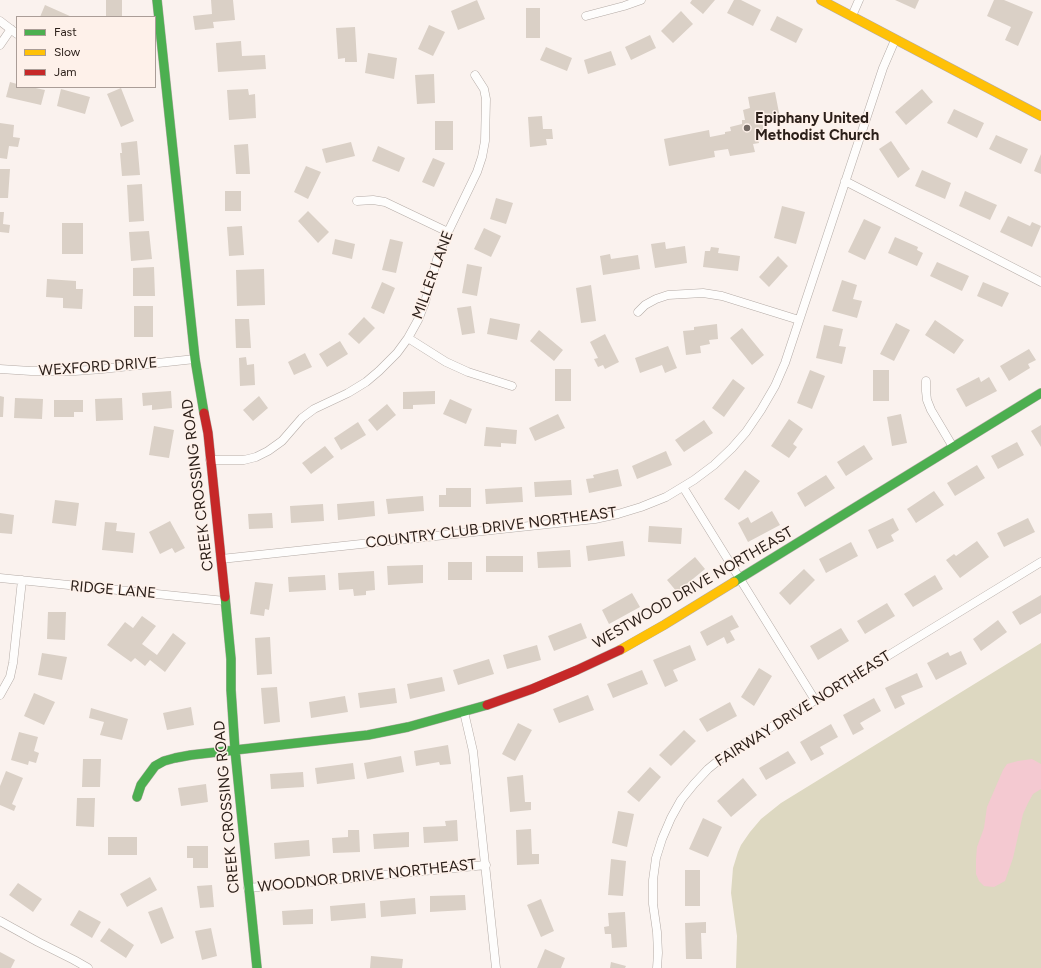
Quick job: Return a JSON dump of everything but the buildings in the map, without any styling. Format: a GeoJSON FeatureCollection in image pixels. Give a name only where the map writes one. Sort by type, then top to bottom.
{"type":"FeatureCollection","features":[{"type":"Feature","properties":{"kind":"street","name":"CREEK CROSSING ROAD"},"geometry":{"type":"LineString","coordinates":[[157,0],[159,59],[195,359],[208,433],[231,659],[231,690],[236,750],[248,888],[257,968]]}},
{"type":"Feature","properties":{"kind":"street"},"geometry":{"type":"LineString","coordinates":[[586,16],[641,0]]}},
{"type":"Feature","properties":{"kind":"street"},"geometry":{"type":"LineString","coordinates":[[821,0],[1041,116]]}},
{"type":"Feature","properties":{"kind":"street"},"geometry":{"type":"LineString","coordinates":[[852,16],[859,0]]}},
{"type":"Feature","properties":{"kind":"street"},"geometry":{"type":"LineString","coordinates":[[0,21],[14,32],[0,45]]}},
{"type":"Feature","properties":{"kind":"street","name":"COUNTRY CLUB DRIVE NORTHEAST"},"geometry":{"type":"LineString","coordinates":[[221,559],[595,519],[641,507],[666,497],[683,487],[714,464],[732,448],[746,432],[775,386],[785,363],[882,68],[895,40]]}},
{"type":"Feature","properties":{"kind":"street","name":"MILLER LANE"},"geometry":{"type":"LineString","coordinates":[[210,460],[244,460],[268,452],[282,441],[302,418],[314,409],[348,393],[366,382],[397,353],[408,338],[418,320],[425,302],[438,256],[477,172],[482,157],[485,142],[486,99],[484,89],[474,75]]}},
{"type":"Feature","properties":{"kind":"street"},"geometry":{"type":"LineString","coordinates":[[845,181],[1041,282]]}},
{"type":"Feature","properties":{"kind":"street"},"geometry":{"type":"LineString","coordinates":[[357,201],[373,200],[385,202],[448,232]]}},
{"type":"Feature","properties":{"kind":"street"},"geometry":{"type":"LineString","coordinates":[[638,312],[645,305],[668,295],[703,293],[722,296],[800,320]]}},
{"type":"Feature","properties":{"kind":"street"},"geometry":{"type":"LineString","coordinates":[[408,338],[446,362],[468,372],[512,386]]}},
{"type":"Feature","properties":{"kind":"street","name":"WEXFORD DRIVE"},"geometry":{"type":"LineString","coordinates":[[0,369],[76,371],[195,359]]}},
{"type":"Feature","properties":{"kind":"street"},"geometry":{"type":"LineString","coordinates":[[926,381],[927,400],[941,428],[953,447]]}},
{"type":"Feature","properties":{"kind":"street","name":"WESTWOOD DRIVE NORTHEAST"},"geometry":{"type":"LineString","coordinates":[[137,797],[141,785],[148,774],[155,766],[164,761],[191,755],[368,735],[408,727],[464,712],[532,689],[577,670],[623,648],[664,625],[1041,393]]}},
{"type":"Feature","properties":{"kind":"street"},"geometry":{"type":"LineString","coordinates":[[683,487],[815,700]]}},
{"type":"Feature","properties":{"kind":"street","name":"FAIRWAY DRIVE NORTHEAST"},"geometry":{"type":"LineString","coordinates":[[657,968],[658,952],[653,904],[653,880],[656,858],[671,818],[685,795],[708,769],[724,756],[1041,562]]}},
{"type":"Feature","properties":{"kind":"street","name":"RIDGE LANE"},"geometry":{"type":"LineString","coordinates":[[0,578],[225,601]]}},
{"type":"Feature","properties":{"kind":"street"},"geometry":{"type":"LineString","coordinates":[[0,695],[10,677],[13,663],[22,580]]}},
{"type":"Feature","properties":{"kind":"street"},"geometry":{"type":"LineString","coordinates":[[464,712],[473,750],[496,968]]}},
{"type":"Feature","properties":{"kind":"street","name":"WOODNOR DRIVE NORTHEAST"},"geometry":{"type":"LineString","coordinates":[[248,888],[486,865]]}},
{"type":"Feature","properties":{"kind":"street"},"geometry":{"type":"LineString","coordinates":[[0,920],[88,968]]}},
{"type":"Feature","properties":{"kind":"shaded area"},"geometry":{"type":"Polygon","coordinates":[[[1041,643],[1041,968],[736,968],[737,936],[731,893],[733,868],[741,845],[761,819],[781,803],[1041,643]]]}},
{"type":"Feature","properties":{"kind":"shaded area"},"geometry":{"type":"Polygon","coordinates":[[[1032,759],[1041,764],[1041,789],[1033,794],[1023,814],[1013,858],[1005,881],[994,887],[984,886],[979,881],[976,874],[976,859],[977,847],[984,828],[987,807],[1007,764],[1032,759]]]}},
{"type":"Feature","properties":{"kind":"traffic: fast"},"geometry":{"type":"LineString","coordinates":[[157,0],[195,359],[204,413]]}},
{"type":"Feature","properties":{"kind":"traffic: fast"},"geometry":{"type":"LineString","coordinates":[[734,582],[1041,393]]}},
{"type":"Feature","properties":{"kind":"traffic: fast"},"geometry":{"type":"LineString","coordinates":[[225,597],[231,659],[231,690],[235,750],[257,968]]}},
{"type":"Feature","properties":{"kind":"traffic: fast"},"geometry":{"type":"LineString","coordinates":[[137,797],[141,785],[155,766],[164,761],[175,758],[368,735],[408,727],[487,705]]}},
{"type":"Feature","properties":{"kind":"traffic: slow"},"geometry":{"type":"LineString","coordinates":[[821,0],[1041,116]]}},
{"type":"Feature","properties":{"kind":"traffic: slow"},"geometry":{"type":"LineString","coordinates":[[620,650],[734,582]]}},
{"type":"Feature","properties":{"kind":"traffic: jam"},"geometry":{"type":"LineString","coordinates":[[204,413],[208,433],[225,597]]}},
{"type":"Feature","properties":{"kind":"traffic: jam"},"geometry":{"type":"LineString","coordinates":[[487,705],[532,689],[620,650]]}},
{"type":"Feature","properties":{"kind":"place","name":"Epiphany United Methodist Church"},"geometry":{"type":"Point","coordinates":[747,128]}}]}
